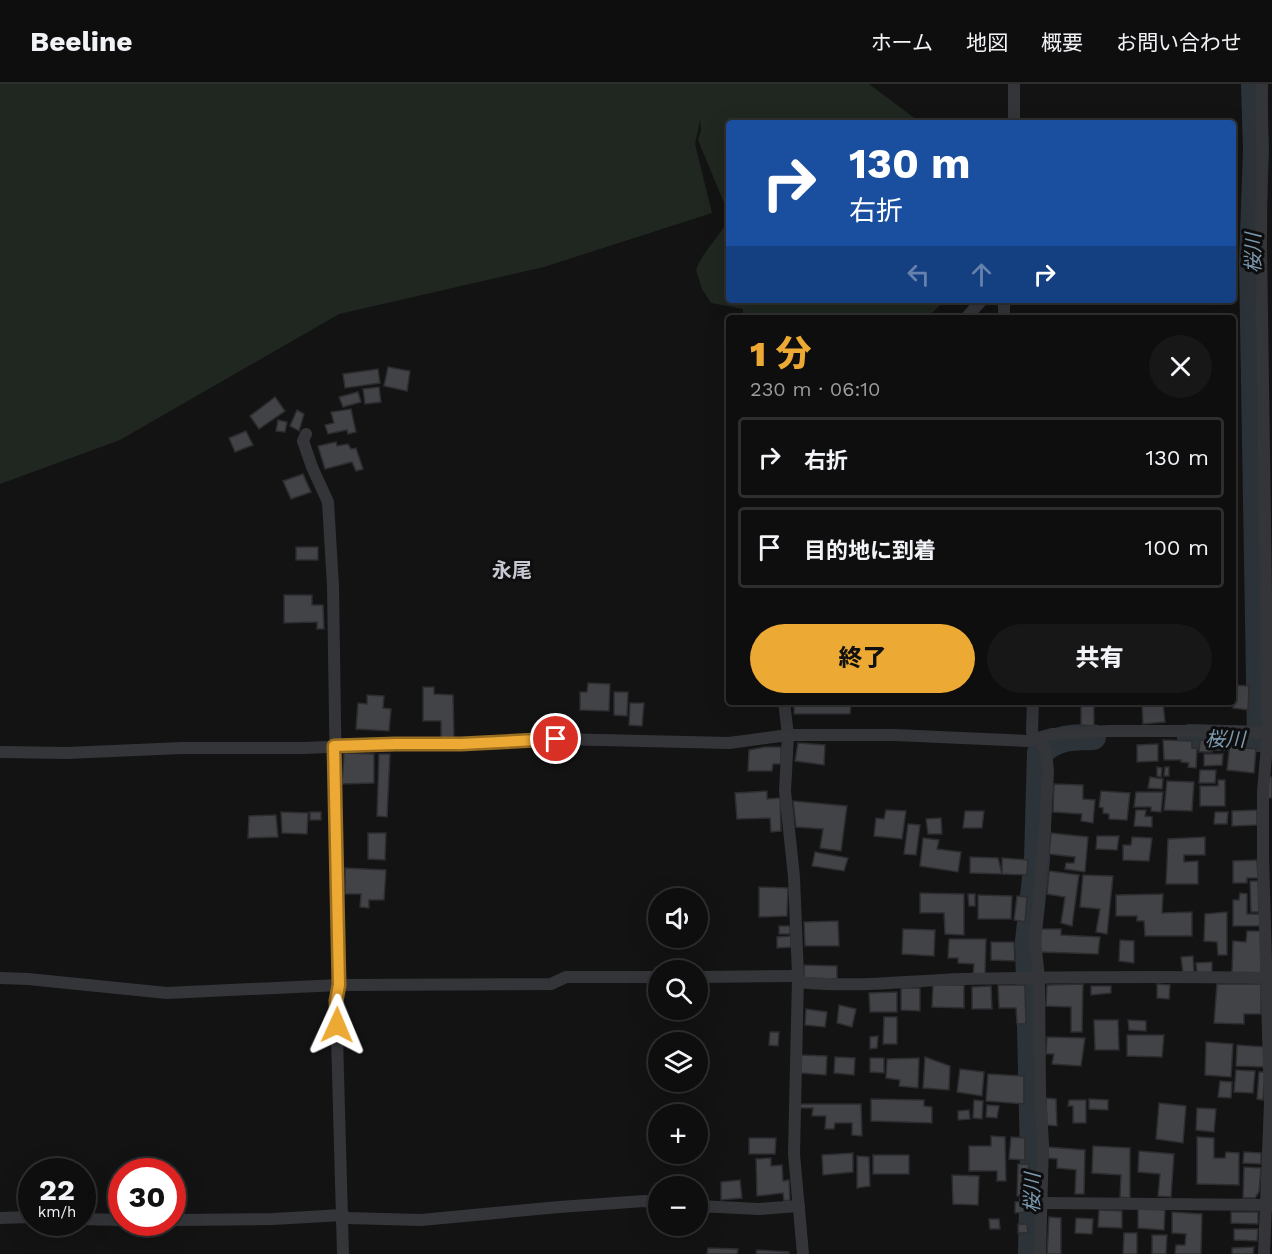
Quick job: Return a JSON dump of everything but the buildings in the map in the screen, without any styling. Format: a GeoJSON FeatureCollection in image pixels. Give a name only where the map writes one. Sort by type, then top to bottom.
{"type":"FeatureCollection","features":[{"type":"Feature","properties":{"kind":"street"},"geometry":{"type":"LineString","coordinates":[[1014,84],[1014,120]]}},
{"type":"Feature","properties":{"kind":"street"},"geometry":{"type":"LineString","coordinates":[[1262,84],[1265,733],[1263,824],[1270,1103],[1268,1205],[1264,1254]]}},
{"type":"Feature","properties":{"kind":"street"},"geometry":{"type":"LineString","coordinates":[[969,315],[979,303]]}},
{"type":"Feature","properties":{"kind":"street"},"geometry":{"type":"LineString","coordinates":[[306,434],[303,441],[328,502],[333,586],[339,985],[336,1001],[343,1254]]}},
{"type":"Feature","properties":{"kind":"street"},"geometry":{"type":"LineString","coordinates":[[784,705],[788,735],[785,791],[794,877],[798,979],[794,1154],[803,1254]]}},
{"type":"Feature","properties":{"kind":"street"},"geometry":{"type":"LineString","coordinates":[[1033,705],[1032,731],[1040,743],[1048,772],[1032,978],[1043,1203],[1040,1254]]}},
{"type":"Feature","properties":{"kind":"street"},"geometry":{"type":"LineString","coordinates":[[0,752],[66,753],[182,748],[461,744],[556,739],[729,742],[788,735],[895,735],[1040,743],[1052,734],[1108,731],[1265,733]]}},
{"type":"Feature","properties":{"kind":"street"},"geometry":{"type":"LineString","coordinates":[[0,978],[167,993],[339,985],[551,984],[566,977],[648,977]]}},
{"type":"Feature","properties":{"kind":"street"},"geometry":{"type":"LineString","coordinates":[[708,977],[798,979],[833,986],[897,984],[932,980],[1032,978],[1268,978]]}},
{"type":"Feature","properties":{"kind":"street"},"geometry":{"type":"LineString","coordinates":[[186,1220],[273,1219],[342,1215],[347,1218],[421,1220],[648,1202]]}},
{"type":"Feature","properties":{"kind":"street"},"geometry":{"type":"LineString","coordinates":[[1043,1203],[1268,1205]]}},
{"type":"Feature","properties":{"kind":"street"},"geometry":{"type":"LineString","coordinates":[[708,1206],[759,1209],[799,1206]]}},
{"type":"Feature","properties":{"kind":"street"},"geometry":{"type":"LineString","coordinates":[[0,1218],[18,1217]]}},
{"type":"Feature","properties":{"kind":"shaded area"},"geometry":{"type":"Polygon","coordinates":[[[0,84],[869,84],[917,120],[726,120],[726,208],[698,140],[701,130],[700,120],[695,144],[712,213],[544,267],[339,314],[120,440],[0,484],[0,84]]]}},
{"type":"Feature","properties":{"kind":"shaded area"},"geometry":{"type":"Polygon","coordinates":[[[726,223],[726,303],[942,303],[930,315],[743,315],[743,309],[711,303],[702,289],[696,270],[703,255],[726,223]]]}},
{"type":"Feature","properties":{"kind":"waterway","name":"桜川"},"geometry":{"type":"LineString","coordinates":[[1190,737],[1260,739],[1252,263],[1256,150],[1254,84]]}},
{"type":"Feature","properties":{"kind":"waterway","name":"桜川"},"geometry":{"type":"LineString","coordinates":[[1031,1254],[1033,1157],[1028,941],[1037,860],[1040,753],[1058,741],[1093,737]]}},
{"type":"Feature","properties":{"kind":"district","name":"永尾"},"geometry":{"type":"Point","coordinates":[512,570]}},
{"type":"Feature","properties":{"kind":"route"},"geometry":{"type":"LineString","coordinates":[[337,1025],[336,1001],[339,985],[334,746],[461,744],[556,739]]}}]}
